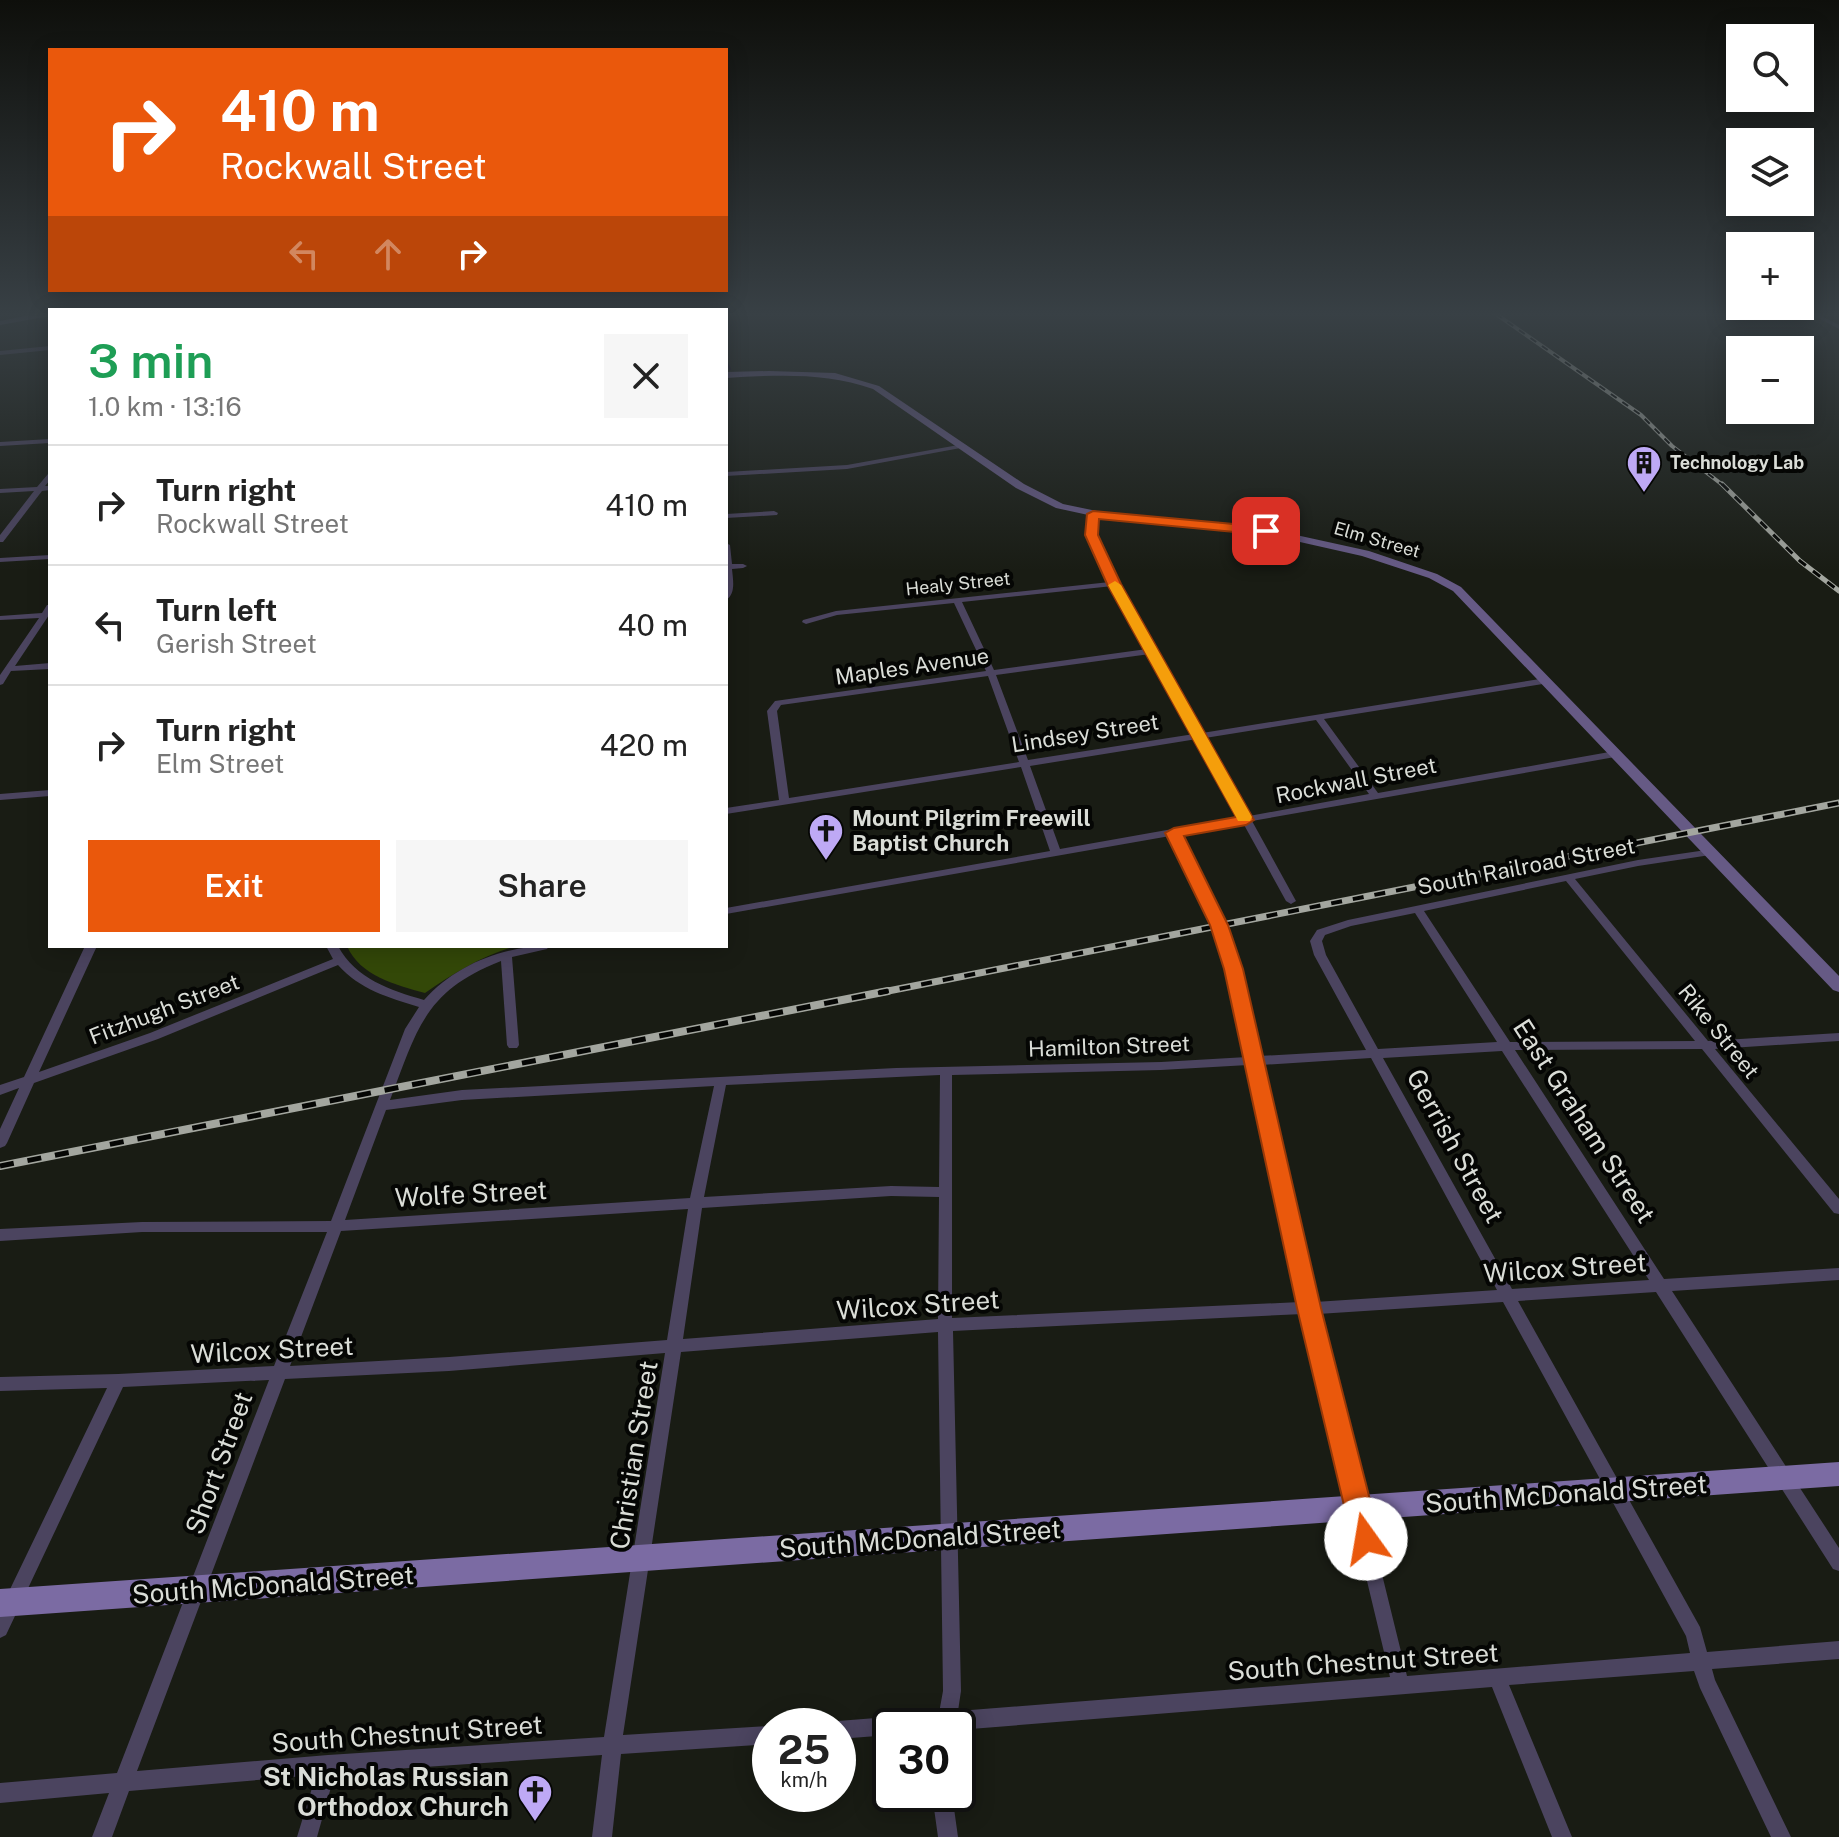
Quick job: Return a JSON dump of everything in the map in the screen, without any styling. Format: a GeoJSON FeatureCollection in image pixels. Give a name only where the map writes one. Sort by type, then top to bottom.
{"type":"FeatureCollection","features":[{"type":"Feature","properties":{"kind":"main road","name":"Elm Street"},"geometry":{"type":"LineString","coordinates":[[898,400],[1035,496],[1060,506],[1093,514],[1266,531],[1403,564],[1441,580],[1468,598],[1839,986]]}},
{"type":"Feature","properties":{"kind":"main road","name":"South McDonald Street"},"geometry":{"type":"LineString","coordinates":[[6,1603],[1839,1474]]}},
{"type":"Feature","properties":{"kind":"street"},"geometry":{"type":"LineString","coordinates":[[0,444],[48,441]]}},
{"type":"Feature","properties":{"kind":"street"},"geometry":{"type":"LineString","coordinates":[[728,474],[847,467],[964,446]]}},
{"type":"Feature","properties":{"kind":"street"},"geometry":{"type":"LineString","coordinates":[[0,540],[48,478]]}},
{"type":"Feature","properties":{"kind":"street"},"geometry":{"type":"LineString","coordinates":[[0,491],[48,488]]}},
{"type":"Feature","properties":{"kind":"street"},"geometry":{"type":"LineString","coordinates":[[728,516],[774,513]]}},
{"type":"Feature","properties":{"kind":"street"},"geometry":{"type":"LineString","coordinates":[[1093,514],[1095,547],[1291,901]]}},
{"type":"Feature","properties":{"kind":"street"},"geometry":{"type":"LineString","coordinates":[[0,560],[48,557]]}},
{"type":"Feature","properties":{"kind":"street"},"geometry":{"type":"LineString","coordinates":[[728,592],[728,567],[743,566]]}},
{"type":"Feature","properties":{"kind":"street","name":"Healy Street"},"geometry":{"type":"LineString","coordinates":[[806,622],[836,613],[1114,584]]}},
{"type":"Feature","properties":{"kind":"street"},"geometry":{"type":"LineString","coordinates":[[957,600],[997,686],[1056,853]]}},
{"type":"Feature","properties":{"kind":"street"},"geometry":{"type":"LineString","coordinates":[[0,618],[48,611]]}},
{"type":"Feature","properties":{"kind":"street"},"geometry":{"type":"LineString","coordinates":[[0,682],[48,611]]}},
{"type":"Feature","properties":{"kind":"street","name":"Maples Avenue"},"geometry":{"type":"LineString","coordinates":[[784,801],[772,711],[775,705],[1152,651]]}},
{"type":"Feature","properties":{"kind":"street"},"geometry":{"type":"LineString","coordinates":[[9,669],[48,666]]}},
{"type":"Feature","properties":{"kind":"street","name":"Lindsey Street"},"geometry":{"type":"LineString","coordinates":[[728,811],[1546,681]]}},
{"type":"Feature","properties":{"kind":"street"},"geometry":{"type":"LineString","coordinates":[[1318,717],[1376,797]]}},
{"type":"Feature","properties":{"kind":"street","name":"Rockwall Street"},"geometry":{"type":"LineString","coordinates":[[728,911],[1615,754]]}},
{"type":"Feature","properties":{"kind":"street"},"geometry":{"type":"LineString","coordinates":[[0,797],[48,793]]}},
{"type":"Feature","properties":{"kind":"street"},"geometry":{"type":"LineString","coordinates":[[1174,833],[1219,925],[1233,969],[1309,1308],[1401,1686]]}},
{"type":"Feature","properties":{"kind":"street","name":"South Railroad Street"},"geometry":{"type":"LineString","coordinates":[[1348,923],[1568,877],[1713,852]]}},
{"type":"Feature","properties":{"kind":"street","name":"Rike Street"},"geometry":{"type":"LineString","coordinates":[[1568,877],[1839,1209]]}},
{"type":"Feature","properties":{"kind":"street","name":"East Graham Street"},"geometry":{"type":"LineString","coordinates":[[1417,908],[1839,1563]]}},
{"type":"Feature","properties":{"kind":"street","name":"Gerrish Street"},"geometry":{"type":"LineString","coordinates":[[1348,923],[1321,933],[1316,941],[1320,955],[1694,1633],[1706,1682],[1720,1716],[1781,1837]]}},
{"type":"Feature","properties":{"kind":"street"},"geometry":{"type":"LineString","coordinates":[[0,1143],[90,948]]}},
{"type":"Feature","properties":{"kind":"street"},"geometry":{"type":"LineString","coordinates":[[333,948],[355,975],[378,989],[426,1005]]}},
{"type":"Feature","properties":{"kind":"street"},"geometry":{"type":"LineString","coordinates":[[381,1106],[411,1029],[426,1005],[455,980],[506,954],[534,948]]}},
{"type":"Feature","properties":{"kind":"street"},"geometry":{"type":"LineString","coordinates":[[506,954],[513,1045]]}},
{"type":"Feature","properties":{"kind":"street","name":"Fitzhugh Street"},"geometry":{"type":"LineString","coordinates":[[0,1090],[154,1036],[340,960]]}},
{"type":"Feature","properties":{"kind":"street","name":"Hamilton Street"},"geometry":{"type":"LineString","coordinates":[[381,1106],[462,1095],[721,1081],[1254,1061],[1508,1046],[1705,1045],[1839,1037]]}},
{"type":"Feature","properties":{"kind":"street"},"geometry":{"type":"LineString","coordinates":[[946,1072],[945,1325],[952,1691],[949,1708]]}},
{"type":"Feature","properties":{"kind":"street","name":"Christian Street"},"geometry":{"type":"LineString","coordinates":[[602,1837],[612,1747],[696,1204],[721,1081]]}},
{"type":"Feature","properties":{"kind":"street","name":"Short Street"},"geometry":{"type":"LineString","coordinates":[[102,1837],[381,1106]]}},
{"type":"Feature","properties":{"kind":"street","name":"Wolfe Street"},"geometry":{"type":"LineString","coordinates":[[0,1235],[142,1227],[335,1226],[891,1191],[944,1192]]}},
{"type":"Feature","properties":{"kind":"street","name":"Wilcox Street"},"geometry":{"type":"LineString","coordinates":[[0,1384],[278,1374],[675,1348],[945,1325],[1309,1308],[1839,1274]]}},
{"type":"Feature","properties":{"kind":"street"},"geometry":{"type":"LineString","coordinates":[[0,1629],[6,1603],[118,1381]]}},
{"type":"Feature","properties":{"kind":"street","name":"South Chestnut Street"},"geometry":{"type":"LineString","coordinates":[[976,1722],[1839,1650]]}},
{"type":"Feature","properties":{"kind":"street"},"geometry":{"type":"LineString","coordinates":[[1497,1677],[1562,1837]]}},
{"type":"Feature","properties":{"kind":"street","name":"South Chestnut Street"},"geometry":{"type":"LineString","coordinates":[[0,1793],[328,1764],[752,1736]]}},
{"type":"Feature","properties":{"kind":"street"},"geometry":{"type":"LineString","coordinates":[[307,1837],[328,1764]]}},
{"type":"Feature","properties":{"kind":"street"},"geometry":{"type":"LineString","coordinates":[[945,1812],[948,1837]]}},
{"type":"Feature","properties":{"kind":"green space"},"geometry":{"type":"Polygon","coordinates":[[[348,948],[510,948],[469,965],[425,993],[380,978],[353,956],[348,948]]]}},
{"type":"Feature","properties":{"kind":"railway"},"geometry":{"type":"LineString","coordinates":[[1619,400],[1724,486]]}},
{"type":"Feature","properties":{"kind":"railway"},"geometry":{"type":"LineString","coordinates":[[1722,484],[1800,561],[1839,591]]}},
{"type":"Feature","properties":{"kind":"railway"},"geometry":{"type":"LineString","coordinates":[[878,993],[1839,803]]}},
{"type":"Feature","properties":{"kind":"railway"},"geometry":{"type":"LineString","coordinates":[[0,1166],[888,991]]}},
{"type":"Feature","properties":{"kind":"slow traffic"},"geometry":{"type":"LineString","coordinates":[[1115,585],[1244,817]]}},
{"type":"Feature","properties":{"kind":"place","name":"Technology Lab"},"geometry":{"type":"Point","coordinates":[1644,494]}},
{"type":"Feature","properties":{"kind":"place","name":"Mount Pilgrim Freewill Baptist Church"},"geometry":{"type":"Point","coordinates":[826,862]}},
{"type":"Feature","properties":{"kind":"place","name":"St Nicholas Russian Orthodox Church"},"geometry":{"type":"Point","coordinates":[535,1823]}},
{"type":"Feature","properties":{"kind":"route"},"geometry":{"type":"LineString","coordinates":[[1266,531],[1093,514],[1092,535],[1114,584],[1246,820],[1174,833],[1219,925],[1233,969],[1309,1308],[1366,1539]]}}]}
